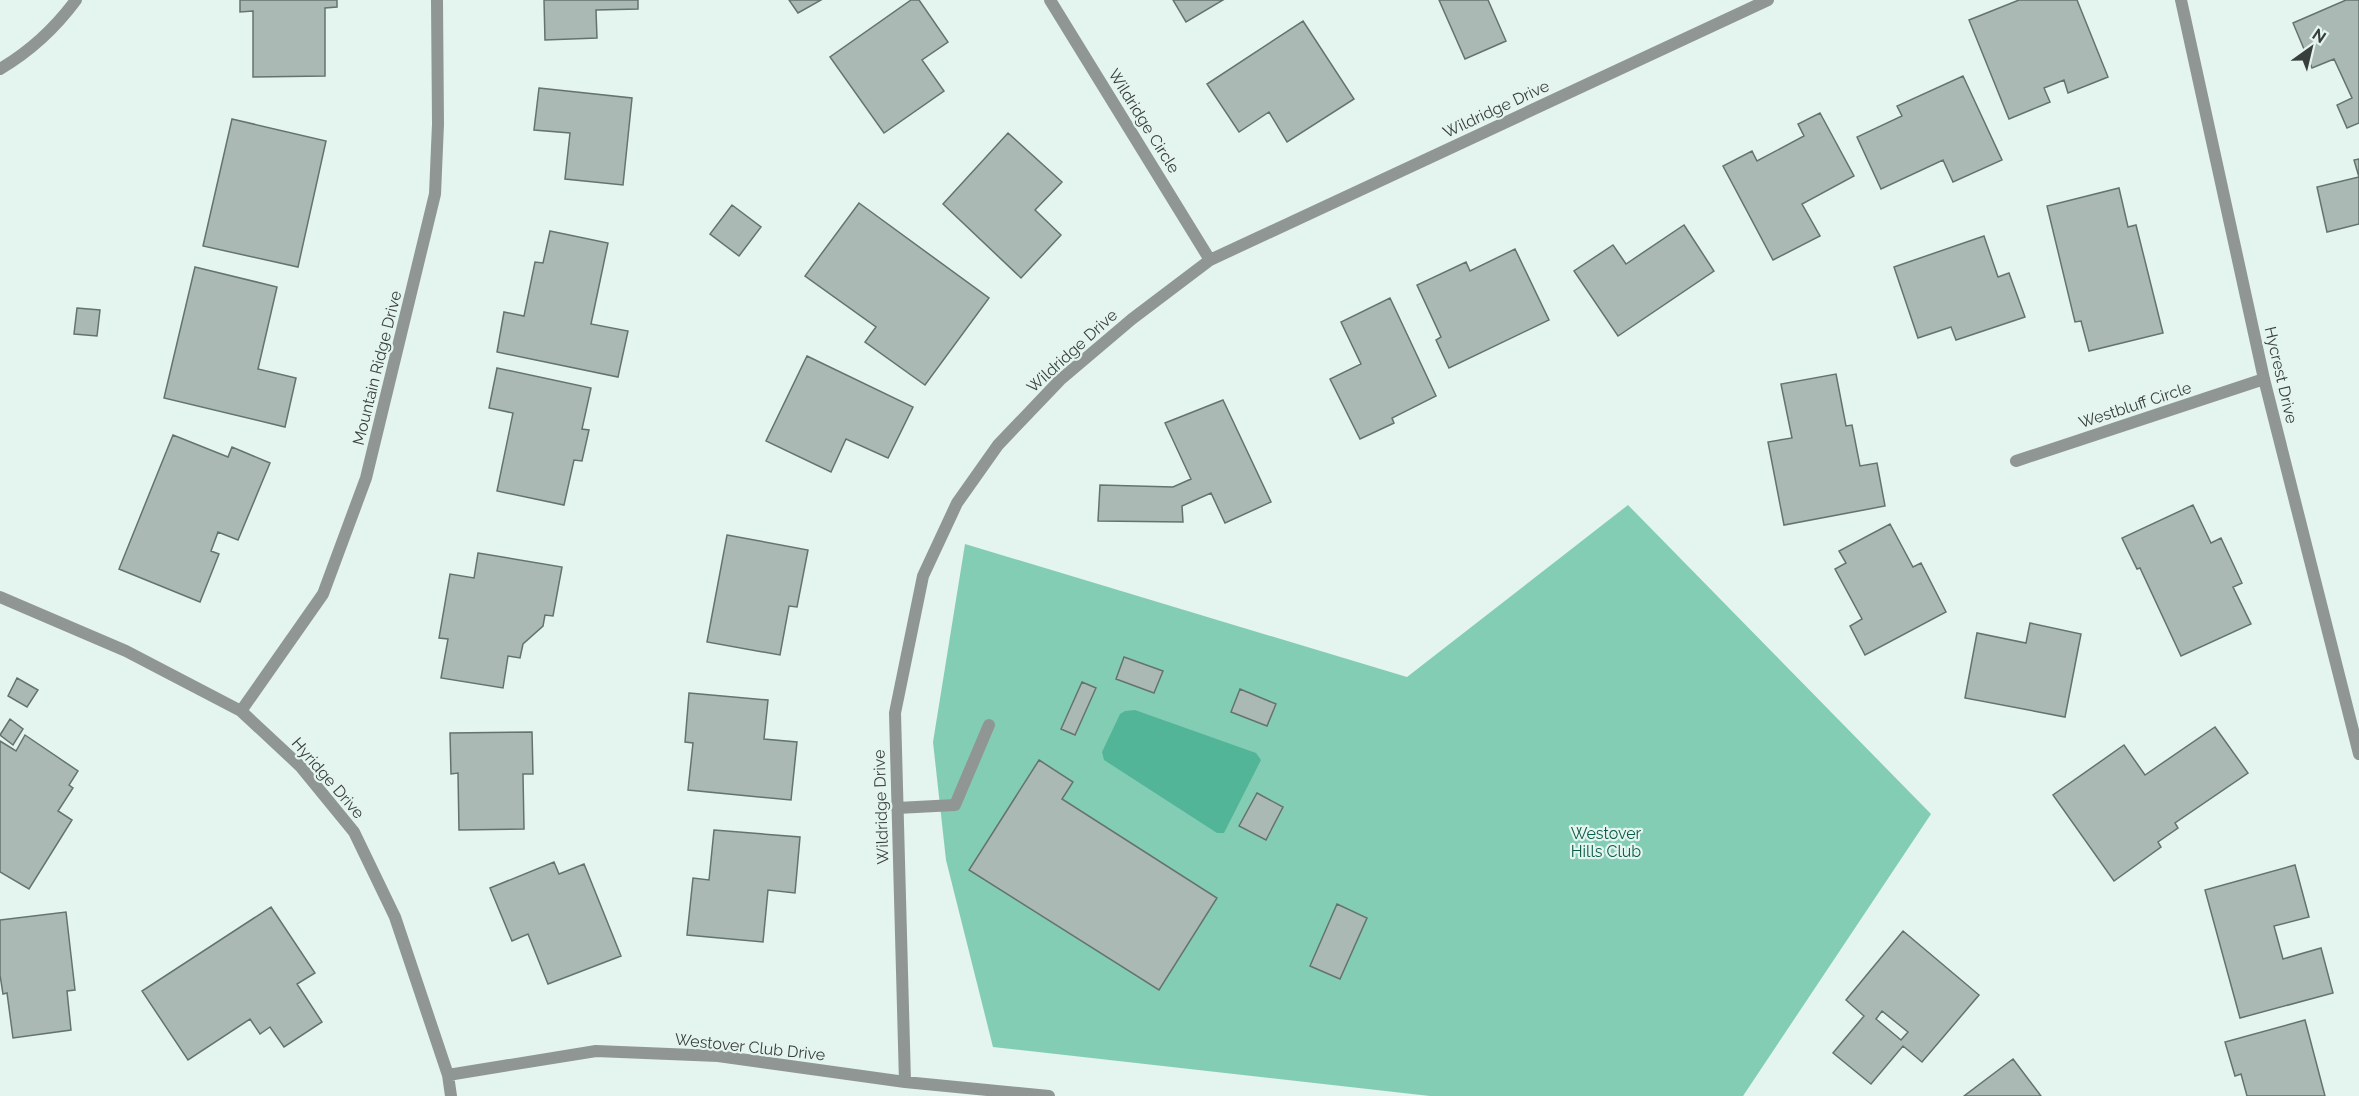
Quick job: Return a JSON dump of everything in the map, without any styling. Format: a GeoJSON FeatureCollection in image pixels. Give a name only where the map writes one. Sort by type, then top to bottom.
{"type":"FeatureCollection","features":[{"type":"Feature","properties":{"kind":"street"},"geometry":{"type":"LineString","coordinates":[[0,69],[22,56],[67,13],[76,0]]}},
{"type":"Feature","properties":{"kind":"street","name":"Mountain Ridge Drive"},"geometry":{"type":"LineString","coordinates":[[241,711],[323,594],[366,478],[435,194],[438,124],[437,0]]}},
{"type":"Feature","properties":{"kind":"street","name":"Wildridge Circle"},"geometry":{"type":"LineString","coordinates":[[1050,0],[1210,260]]}},
{"type":"Feature","properties":{"kind":"street","name":"Wildridge Drive"},"geometry":{"type":"LineString","coordinates":[[905,1082],[895,714],[922,576],[957,503],[998,445],[1060,380],[1132,320],[1210,260],[1768,0]]}},
{"type":"Feature","properties":{"kind":"street","name":"Hycrest Drive"},"geometry":{"type":"LineString","coordinates":[[2181,0],[2264,380],[2359,754]]}},
{"type":"Feature","properties":{"kind":"street","name":"Westbluff Circle"},"geometry":{"type":"LineString","coordinates":[[2016,461],[2264,380]]}},
{"type":"Feature","properties":{"kind":"street","name":"Hyridge Drive"},"geometry":{"type":"LineString","coordinates":[[0,597],[126,651],[241,711],[300,766],[354,832],[395,917],[448,1075],[451,1096]]}},
{"type":"Feature","properties":{"kind":"street"},"geometry":{"type":"LineString","coordinates":[[897,808],[955,805],[989,725]]}},
{"type":"Feature","properties":{"kind":"street","name":"Westover Club Drive"},"geometry":{"type":"LineString","coordinates":[[448,1075],[596,1051],[718,1056],[905,1082],[1049,1096]]}},
{"type":"Feature","properties":{"kind":"green space","name":"Westover Hills Club"},"geometry":{"type":"Polygon","coordinates":[[[1628,505],[1931,814],[1743,1096],[1430,1096],[993,1047],[946,860],[933,742],[965,544],[1407,677],[1628,505]]]}},
{"type":"Feature","properties":{"kind":"shaded area"},"geometry":{"type":"Polygon","coordinates":[[[1135,710],[1256,753],[1261,760],[1224,833],[1217,833],[1104,760],[1102,752],[1120,714],[1135,710]]]}},
{"type":"Feature","properties":{"kind":"building"},"geometry":{"type":"Polygon","coordinates":[[[240,0],[337,0],[337,7],[325,8],[325,76],[253,77],[253,11],[240,12],[240,0]]]}},
{"type":"Feature","properties":{"kind":"building"},"geometry":{"type":"Polygon","coordinates":[[[544,0],[638,0],[638,9],[596,10],[597,38],[545,40],[544,0]]]}},
{"type":"Feature","properties":{"kind":"building"},"geometry":{"type":"Polygon","coordinates":[[[789,0],[821,0],[798,13],[789,0]]]}},
{"type":"Feature","properties":{"kind":"building"},"geometry":{"type":"Polygon","coordinates":[[[911,0],[919,0],[948,42],[922,60],[944,91],[884,133],[830,57],[911,0]]]}},
{"type":"Feature","properties":{"kind":"building"},"geometry":{"type":"Polygon","coordinates":[[[1173,0],[1223,0],[1186,22],[1173,0]]]}},
{"type":"Feature","properties":{"kind":"building"},"geometry":{"type":"Polygon","coordinates":[[[1439,0],[1488,0],[1506,41],[1465,59],[1439,0]]]}},
{"type":"Feature","properties":{"kind":"building"},"geometry":{"type":"Polygon","coordinates":[[[2019,0],[2077,0],[2108,77],[2068,93],[2064,80],[2044,88],[2050,102],[2009,119],[1969,20],[2019,0]]]}},
{"type":"Feature","properties":{"kind":"building"},"geometry":{"type":"Polygon","coordinates":[[[2346,0],[2359,0],[2359,123],[2347,128],[2337,105],[2352,98],[2334,59],[2312,68],[2293,23],[2346,0]]]}},
{"type":"Feature","properties":{"kind":"building"},"geometry":{"type":"Polygon","coordinates":[[[1303,21],[1354,99],[1287,142],[1269,112],[1239,132],[1207,84],[1303,21]]]}},
{"type":"Feature","properties":{"kind":"building"},"geometry":{"type":"Polygon","coordinates":[[[1963,76],[2002,160],[1953,182],[1943,160],[1881,189],[1857,137],[1902,116],[1897,106],[1963,76]]]}},
{"type":"Feature","properties":{"kind":"building"},"geometry":{"type":"Polygon","coordinates":[[[539,88],[632,98],[623,185],[565,179],[570,133],[534,130],[539,88]]]}},
{"type":"Feature","properties":{"kind":"building"},"geometry":{"type":"Polygon","coordinates":[[[1820,113],[1854,176],[1802,204],[1820,236],[1773,260],[1723,166],[1752,151],[1757,161],[1804,136],[1798,124],[1820,113]]]}},
{"type":"Feature","properties":{"kind":"building"},"geometry":{"type":"Polygon","coordinates":[[[232,119],[326,141],[298,267],[203,246],[232,119]]]}},
{"type":"Feature","properties":{"kind":"building"},"geometry":{"type":"Polygon","coordinates":[[[1008,133],[1062,182],[1035,210],[1061,235],[1021,278],[943,204],[1008,133]]]}},
{"type":"Feature","properties":{"kind":"building"},"geometry":{"type":"Polygon","coordinates":[[[2359,159],[2359,177],[2354,160],[2359,159]]]}},
{"type":"Feature","properties":{"kind":"building"},"geometry":{"type":"Polygon","coordinates":[[[2359,177],[2359,224],[2327,232],[2317,187],[2359,177]]]}},
{"type":"Feature","properties":{"kind":"building"},"geometry":{"type":"Polygon","coordinates":[[[2119,188],[2128,227],[2136,225],[2163,333],[2089,351],[2081,321],[2075,322],[2047,206],[2119,188]]]}},
{"type":"Feature","properties":{"kind":"building"},"geometry":{"type":"Polygon","coordinates":[[[859,203],[989,298],[925,385],[865,342],[876,327],[805,276],[859,203]]]}},
{"type":"Feature","properties":{"kind":"building"},"geometry":{"type":"Polygon","coordinates":[[[732,205],[761,227],[739,256],[710,234],[732,205]]]}},
{"type":"Feature","properties":{"kind":"building"},"geometry":{"type":"Polygon","coordinates":[[[1684,225],[1714,271],[1618,336],[1574,271],[1613,245],[1626,264],[1684,225]]]}},
{"type":"Feature","properties":{"kind":"building"},"geometry":{"type":"Polygon","coordinates":[[[550,231],[608,243],[591,324],[628,331],[618,377],[497,352],[504,312],[524,316],[535,262],[543,263],[550,231]]]}},
{"type":"Feature","properties":{"kind":"building"},"geometry":{"type":"Polygon","coordinates":[[[1984,236],[1998,277],[2009,273],[2025,317],[1956,340],[1951,327],[1918,338],[1894,267],[1984,236]]]}},
{"type":"Feature","properties":{"kind":"building"},"geometry":{"type":"Polygon","coordinates":[[[1515,249],[1549,320],[1449,368],[1436,340],[1441,337],[1417,285],[1466,262],[1470,271],[1515,249]]]}},
{"type":"Feature","properties":{"kind":"building"},"geometry":{"type":"Polygon","coordinates":[[[195,267],[277,287],[258,369],[296,378],[285,427],[164,398],[195,267]]]}},
{"type":"Feature","properties":{"kind":"building"},"geometry":{"type":"Polygon","coordinates":[[[1390,298],[1436,396],[1392,418],[1394,423],[1360,439],[1330,379],[1361,364],[1341,322],[1390,298]]]}},
{"type":"Feature","properties":{"kind":"building"},"geometry":{"type":"Polygon","coordinates":[[[77,308],[100,310],[97,336],[74,334],[77,308]]]}},
{"type":"Feature","properties":{"kind":"building"},"geometry":{"type":"Polygon","coordinates":[[[807,356],[913,407],[888,458],[846,439],[831,472],[766,441],[807,356]]]}},
{"type":"Feature","properties":{"kind":"building"},"geometry":{"type":"Polygon","coordinates":[[[497,368],[591,388],[582,429],[589,430],[582,461],[574,460],[564,505],[497,491],[513,413],[489,408],[497,368]]]}},
{"type":"Feature","properties":{"kind":"building"},"geometry":{"type":"Polygon","coordinates":[[[1836,374],[1846,426],[1852,425],[1860,466],[1877,463],[1885,506],[1784,525],[1768,442],[1792,438],[1781,384],[1836,374]]]}},
{"type":"Feature","properties":{"kind":"building"},"geometry":{"type":"Polygon","coordinates":[[[1223,400],[1271,502],[1225,523],[1211,493],[1182,506],[1183,522],[1098,521],[1100,485],[1173,487],[1191,479],[1165,423],[1223,400]]]}},
{"type":"Feature","properties":{"kind":"building"},"geometry":{"type":"Polygon","coordinates":[[[173,435],[228,457],[232,447],[270,463],[238,540],[218,532],[211,551],[219,554],[200,602],[119,569],[173,435]]]}},
{"type":"Feature","properties":{"kind":"building"},"geometry":{"type":"Polygon","coordinates":[[[2193,505],[2211,543],[2221,538],[2242,583],[2233,587],[2251,624],[2181,656],[2140,568],[2137,569],[2122,538],[2193,505]]]}},
{"type":"Feature","properties":{"kind":"building"},"geometry":{"type":"Polygon","coordinates":[[[1890,524],[1913,567],[1921,563],[1946,612],[1865,655],[1850,626],[1862,619],[1835,569],[1846,563],[1839,551],[1890,524]]]}},
{"type":"Feature","properties":{"kind":"building"},"geometry":{"type":"Polygon","coordinates":[[[727,535],[808,550],[797,607],[789,606],[780,655],[707,642],[727,535]]]}},
{"type":"Feature","properties":{"kind":"building"},"geometry":{"type":"Polygon","coordinates":[[[478,553],[562,567],[553,616],[545,615],[543,626],[523,644],[520,658],[508,656],[503,688],[441,678],[448,639],[439,638],[450,574],[474,578],[478,553]]]}},
{"type":"Feature","properties":{"kind":"building"},"geometry":{"type":"Polygon","coordinates":[[[2030,623],[2081,634],[2065,717],[1965,698],[1977,633],[2026,643],[2030,623]]]}},
{"type":"Feature","properties":{"kind":"building"},"geometry":{"type":"Polygon","coordinates":[[[1124,657],[1163,671],[1154,693],[1116,679],[1124,657]]]}},
{"type":"Feature","properties":{"kind":"building"},"geometry":{"type":"Polygon","coordinates":[[[17,678],[38,690],[27,707],[8,696],[17,678]]]}},
{"type":"Feature","properties":{"kind":"building"},"geometry":{"type":"Polygon","coordinates":[[[1082,682],[1096,688],[1075,735],[1061,729],[1082,682]]]}},
{"type":"Feature","properties":{"kind":"building"},"geometry":{"type":"Polygon","coordinates":[[[1240,689],[1276,704],[1267,726],[1231,712],[1240,689]]]}},
{"type":"Feature","properties":{"kind":"building"},"geometry":{"type":"Polygon","coordinates":[[[689,693],[768,700],[764,739],[797,742],[791,800],[688,790],[693,743],[685,742],[689,693]]]}},
{"type":"Feature","properties":{"kind":"building"},"geometry":{"type":"Polygon","coordinates":[[[10,719],[23,729],[13,745],[0,735],[10,719]]]}},
{"type":"Feature","properties":{"kind":"building"},"geometry":{"type":"Polygon","coordinates":[[[2215,727],[2248,773],[2175,823],[2178,828],[2158,842],[2161,847],[2114,881],[2053,795],[2124,745],[2145,775],[2215,727]]]}},
{"type":"Feature","properties":{"kind":"building"},"geometry":{"type":"Polygon","coordinates":[[[532,732],[533,774],[523,774],[524,829],[459,830],[458,773],[451,774],[450,733],[532,732]]]}},
{"type":"Feature","properties":{"kind":"building"},"geometry":{"type":"Polygon","coordinates":[[[25,735],[78,771],[69,785],[73,788],[58,811],[72,820],[29,889],[0,872],[0,741],[16,751],[25,735]]]}},
{"type":"Feature","properties":{"kind":"building"},"geometry":{"type":"Polygon","coordinates":[[[1039,760],[1073,782],[1062,799],[1217,898],[1159,990],[969,870],[1039,760]]]}},
{"type":"Feature","properties":{"kind":"building"},"geometry":{"type":"Polygon","coordinates":[[[1257,793],[1283,807],[1266,840],[1239,826],[1257,793]]]}},
{"type":"Feature","properties":{"kind":"building"},"geometry":{"type":"Polygon","coordinates":[[[714,830],[800,837],[795,893],[768,890],[763,942],[687,935],[693,878],[709,880],[714,830]]]}},
{"type":"Feature","properties":{"kind":"building"},"geometry":{"type":"Polygon","coordinates":[[[554,862],[559,874],[584,864],[621,956],[548,984],[528,934],[512,941],[490,888],[554,862]]]}},
{"type":"Feature","properties":{"kind":"building"},"geometry":{"type":"Polygon","coordinates":[[[2295,865],[2309,917],[2274,926],[2283,959],[2321,948],[2333,993],[2240,1018],[2205,890],[2295,865]]]}},
{"type":"Feature","properties":{"kind":"building"},"geometry":{"type":"Polygon","coordinates":[[[1337,904],[1367,918],[1340,979],[1310,966],[1337,904]]]}},
{"type":"Feature","properties":{"kind":"building"},"geometry":{"type":"Polygon","coordinates":[[[271,907],[315,973],[297,984],[322,1022],[284,1047],[270,1027],[260,1034],[250,1019],[188,1060],[142,991],[271,907]]]}},
{"type":"Feature","properties":{"kind":"building"},"geometry":{"type":"Polygon","coordinates":[[[66,912],[75,990],[67,991],[71,1030],[13,1038],[7,993],[3,994],[0,975],[0,920],[66,912]]]}},
{"type":"Feature","properties":{"kind":"building"},"geometry":{"type":"Polygon","coordinates":[[[1903,931],[1979,995],[1922,1062],[1903,1046],[1871,1084],[1833,1053],[1864,1016],[1846,1000],[1903,931]],[[1882,1011],[1876,1019],[1901,1040],[1908,1032],[1882,1011]]]}},
{"type":"Feature","properties":{"kind":"building"},"geometry":{"type":"Polygon","coordinates":[[[2305,1020],[2325,1096],[2247,1096],[2241,1074],[2235,1076],[2225,1042],[2305,1020]]]}},
{"type":"Feature","properties":{"kind":"building"},"geometry":{"type":"Polygon","coordinates":[[[2013,1059],[2041,1096],[1964,1096],[2013,1059]]]}}]}
